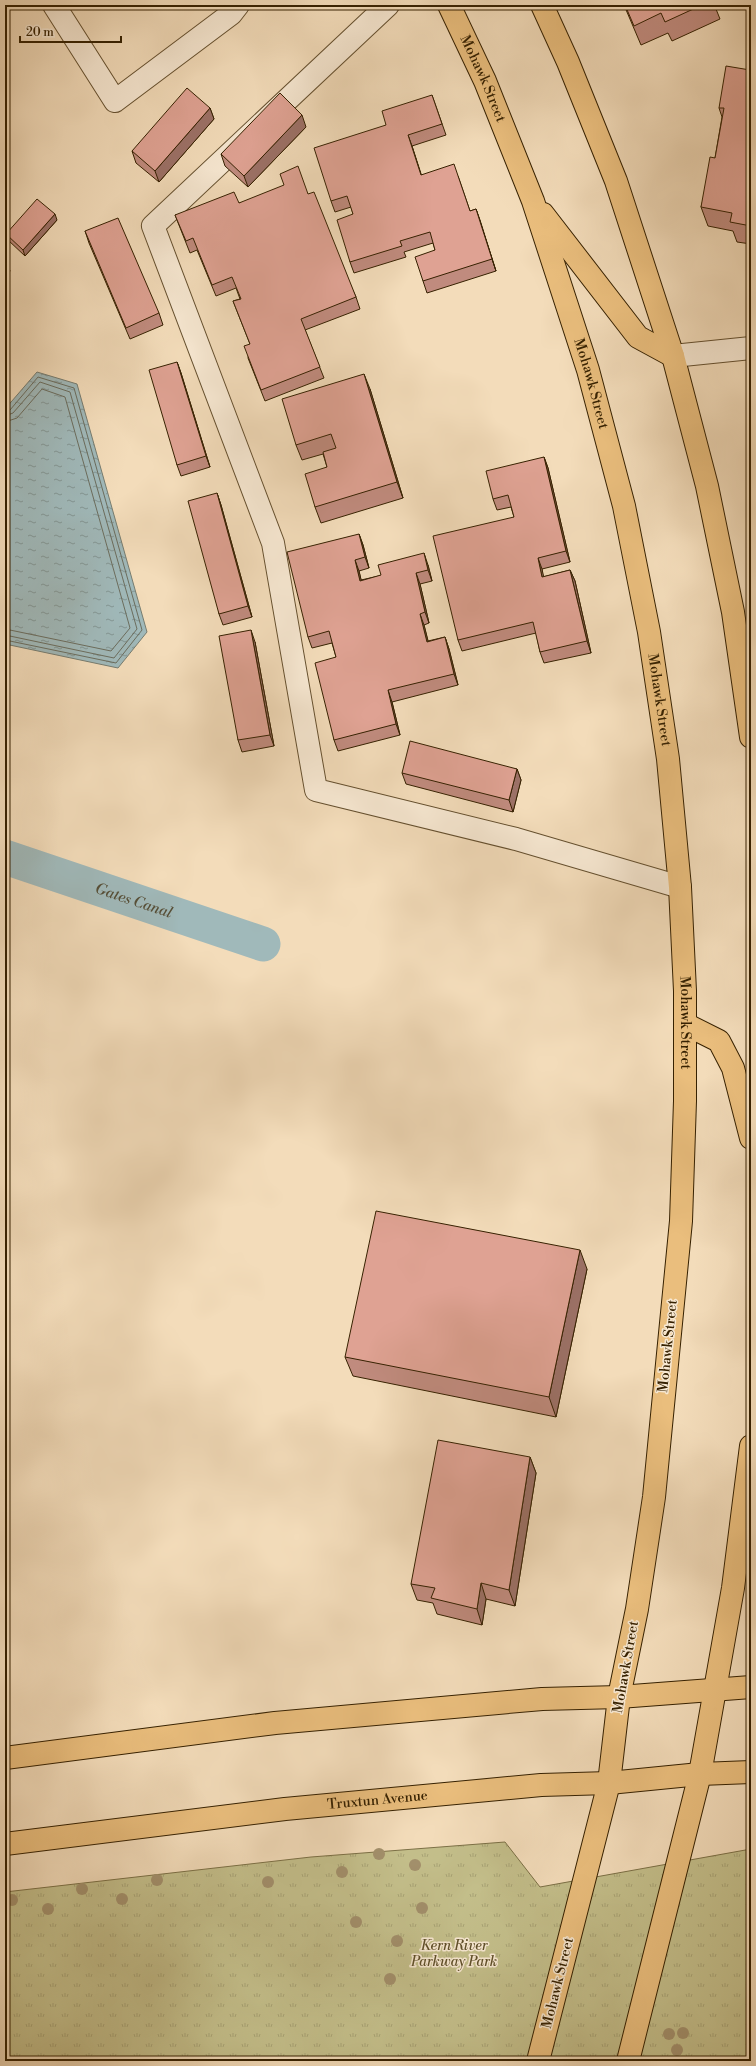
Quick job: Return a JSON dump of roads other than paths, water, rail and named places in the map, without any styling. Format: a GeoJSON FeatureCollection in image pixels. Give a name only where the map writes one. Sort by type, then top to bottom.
{"type":"FeatureCollection","features":[{"type":"Feature","properties":{"kind":"main road","name":"Mohawk Street"},"geometry":{"type":"LineString","coordinates":[[449,5],[484,81],[533,201],[588,370],[624,506],[649,632],[663,722],[668,759],[680,888],[685,1024],[685,1101],[681,1221],[654,1497],[637,1608],[619,1697],[608,1783],[538,2061]]}},
{"type":"Feature","properties":{"kind":"main road"},"geometry":{"type":"LineString","coordinates":[[542,5],[568,62],[616,181],[673,356],[707,486],[733,612],[751,736]]}},
{"type":"Feature","properties":{"kind":"main road"},"geometry":{"type":"LineString","coordinates":[[533,201],[638,337],[673,356]]}},
{"type":"Feature","properties":{"kind":"main road"},"geometry":{"type":"LineString","coordinates":[[685,1024],[719,1041],[733,1068],[751,1138]]}},
{"type":"Feature","properties":{"kind":"main road"},"geometry":{"type":"LineString","coordinates":[[628,2061],[700,1774],[714,1688],[733,1588],[751,1446]]}},
{"type":"Feature","properties":{"kind":"main road"},"geometry":{"type":"LineString","coordinates":[[5,1758],[275,1723],[542,1699],[619,1697],[714,1688],[751,1687]]}},
{"type":"Feature","properties":{"kind":"main road","name":"Truxtun Avenue"},"geometry":{"type":"LineString","coordinates":[[5,1844],[285,1809],[541,1785],[608,1783],[700,1774],[751,1772]]}},
{"type":"Feature","properties":{"kind":"street"},"geometry":{"type":"LineString","coordinates":[[54,5],[115,101],[231,14],[238,5]]}},
{"type":"Feature","properties":{"kind":"street"},"geometry":{"type":"LineString","coordinates":[[388,5],[153,226],[273,543],[316,790],[516,839],[680,888]]}},
{"type":"Feature","properties":{"kind":"street"},"geometry":{"type":"LineString","coordinates":[[673,356],[751,348]]}},
{"type":"Feature","properties":{"kind":"water"},"geometry":{"type":"Polygon","coordinates":[[[37,372],[77,384],[147,632],[118,668],[5,644],[5,409],[37,372]]]}},
{"type":"Feature","properties":{"kind":"waterway","name":"Gates Canal"},"geometry":{"type":"LineString","coordinates":[[5,857],[263,944]]}},
{"type":"Feature","properties":{"kind":"park label","name":"Kern River Parkway Park"},"geometry":{"type":"Point","coordinates":[454,1954]}}]}
